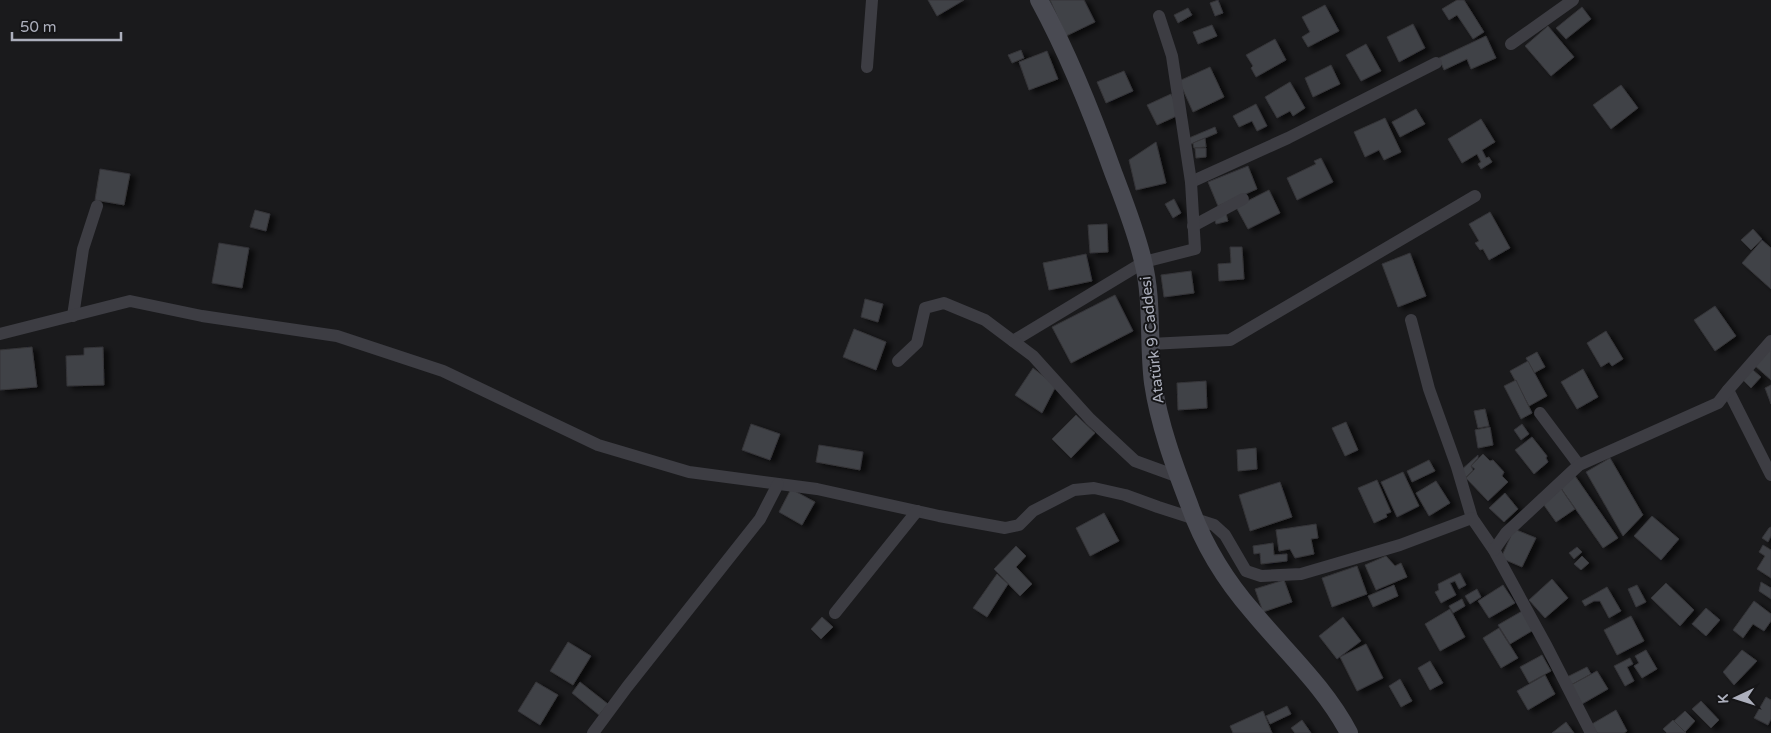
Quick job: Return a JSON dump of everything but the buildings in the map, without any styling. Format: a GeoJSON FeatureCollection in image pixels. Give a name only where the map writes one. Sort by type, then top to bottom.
{"type":"FeatureCollection","features":[{"type":"Feature","properties":{"kind":"street"},"geometry":{"type":"LineString","coordinates":[[866,67],[872,0]]}},
{"type":"Feature","properties":{"kind":"street","name":"Atatürk 9 Caddesi"},"geometry":{"type":"LineString","coordinates":[[1039,0],[1080,84],[1119,187],[1144,262],[1153,382],[1158,406],[1194,519],[1211,555],[1238,595],[1321,690],[1350,733]]}},
{"type":"Feature","properties":{"kind":"street"},"geometry":{"type":"LineString","coordinates":[[1511,44],[1573,0]]}},
{"type":"Feature","properties":{"kind":"street"},"geometry":{"type":"LineString","coordinates":[[1013,341],[1144,262],[1195,249],[1191,182],[1172,56],[1159,16]]}},
{"type":"Feature","properties":{"kind":"street"},"geometry":{"type":"LineString","coordinates":[[1191,182],[1288,138],[1436,63]]}},
{"type":"Feature","properties":{"kind":"street"},"geometry":{"type":"LineString","coordinates":[[1150,344],[1230,340],[1475,196]]}},
{"type":"Feature","properties":{"kind":"street"},"geometry":{"type":"LineString","coordinates":[[1194,226],[1243,199]]}},
{"type":"Feature","properties":{"kind":"street"},"geometry":{"type":"LineString","coordinates":[[73,316],[83,250],[97,206]]}},
{"type":"Feature","properties":{"kind":"street"},"geometry":{"type":"LineString","coordinates":[[0,334],[130,301],[202,316],[337,336],[443,371],[598,445],[689,472],[817,489],[1005,528],[1019,525],[1033,511],[1074,490],[1094,488],[1125,495],[1214,525],[1225,535],[1246,571],[1261,576],[1301,574],[1400,545],[1472,518]]}},
{"type":"Feature","properties":{"kind":"street"},"geometry":{"type":"LineString","coordinates":[[898,361],[917,343],[925,308],[944,303],[985,320],[1033,356],[1090,419],[1135,461],[1180,477]]}},
{"type":"Feature","properties":{"kind":"street"},"geometry":{"type":"LineString","coordinates":[[1411,320],[1429,389],[1457,466],[1472,518],[1494,550],[1547,647],[1590,733]]}},
{"type":"Feature","properties":{"kind":"street"},"geometry":{"type":"LineString","coordinates":[[1494,550],[1506,532],[1579,465],[1718,403],[1771,341]]}},
{"type":"Feature","properties":{"kind":"street"},"geometry":{"type":"LineString","coordinates":[[1728,390],[1771,475]]}},
{"type":"Feature","properties":{"kind":"street"},"geometry":{"type":"LineString","coordinates":[[1540,413],[1579,465]]}},
{"type":"Feature","properties":{"kind":"street"},"geometry":{"type":"LineString","coordinates":[[593,733],[760,519],[778,484]]}},
{"type":"Feature","properties":{"kind":"street"},"geometry":{"type":"LineString","coordinates":[[835,612],[917,511]]}}]}
